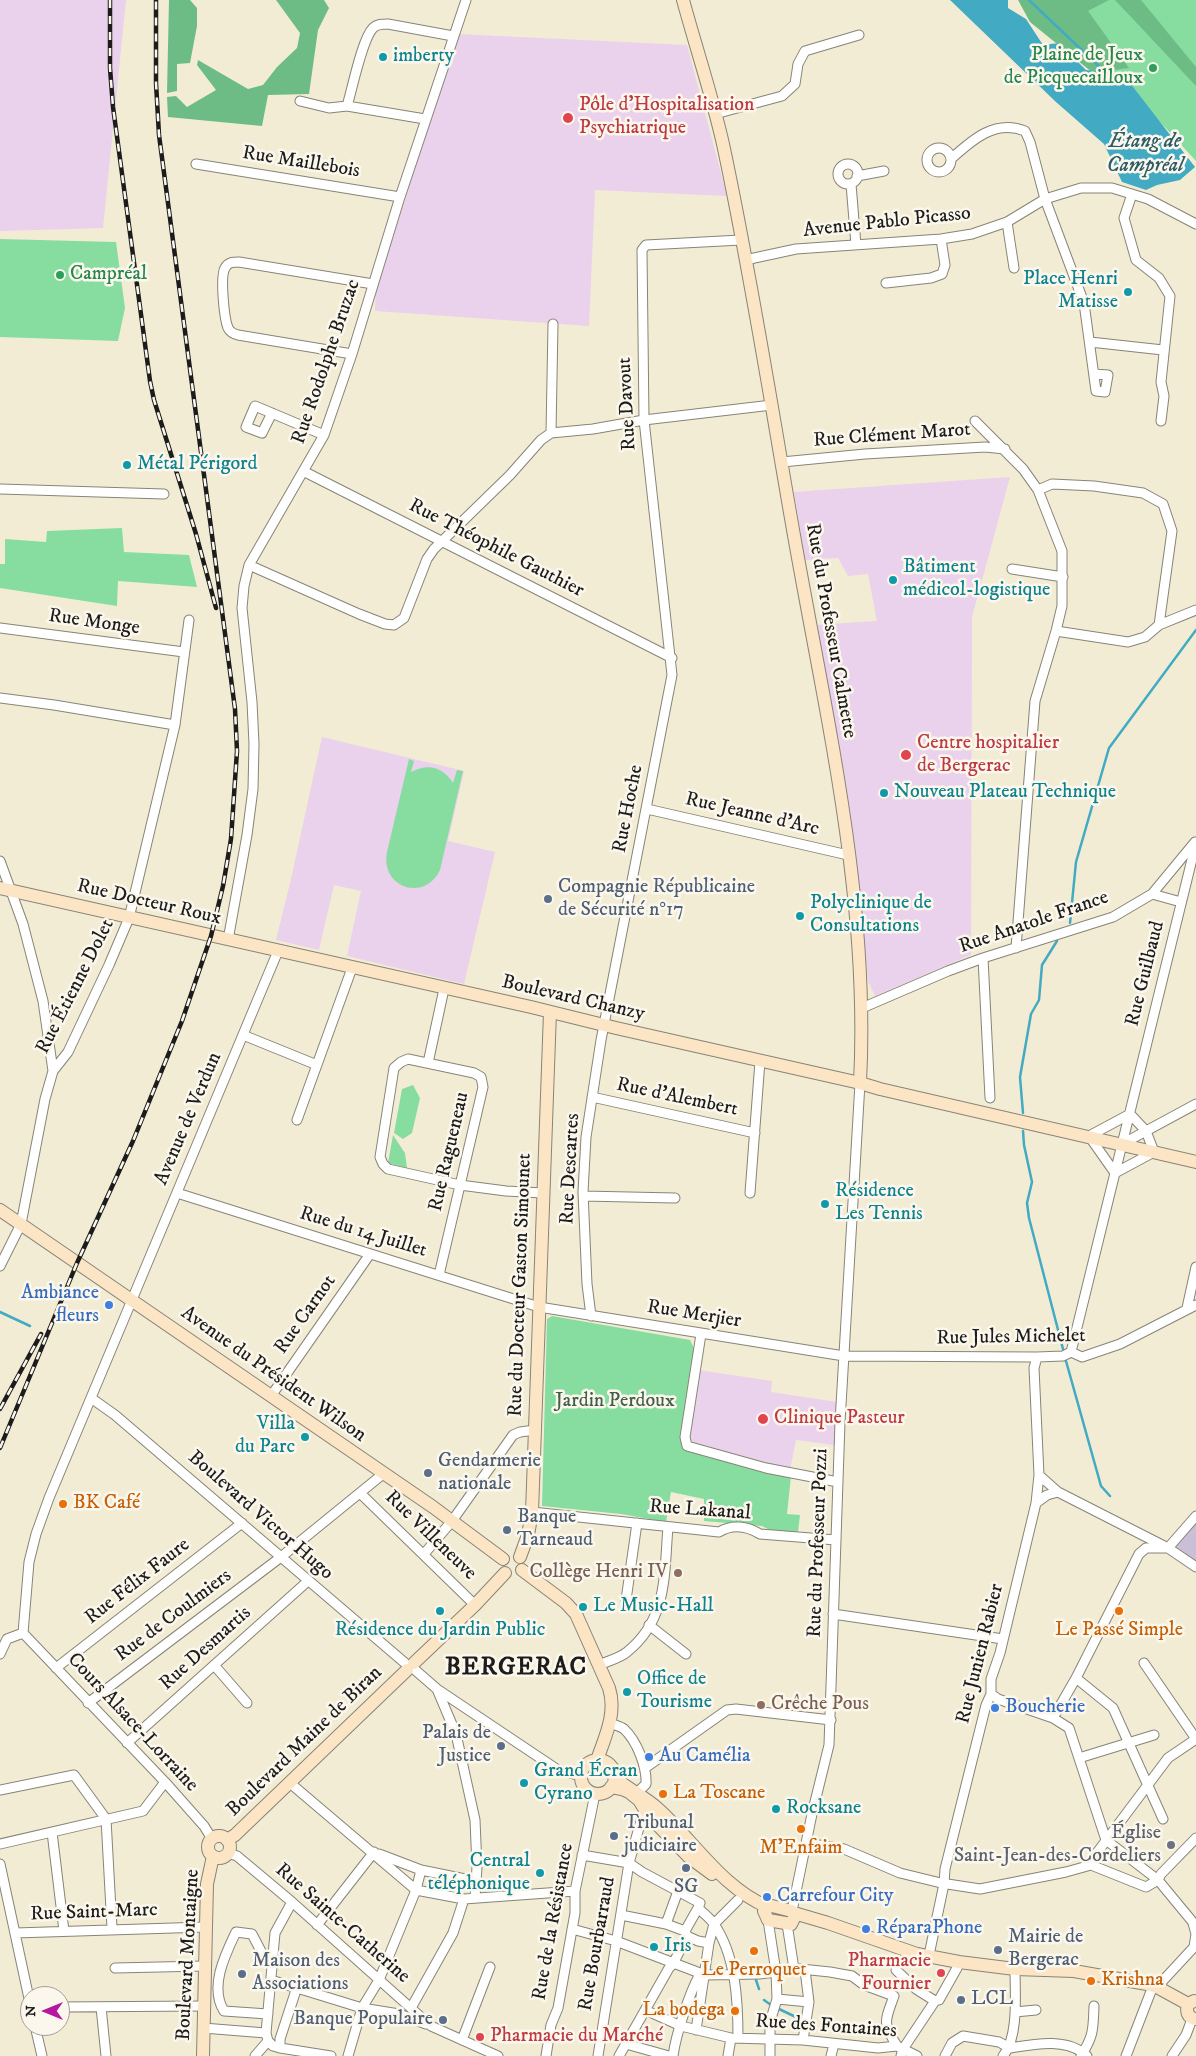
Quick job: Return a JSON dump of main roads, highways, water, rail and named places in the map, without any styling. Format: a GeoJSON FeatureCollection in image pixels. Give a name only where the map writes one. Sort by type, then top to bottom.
{"type":"FeatureCollection","features":[{"type":"Feature","properties":{"kind":"main road","name":"Rue du Professeur Calmette"},"geometry":{"type":"LineString","coordinates":[[683,0],[716,114],[731,188],[772,405],[834,755],[856,913],[862,1008],[860,1083]]}},
{"type":"Feature","properties":{"kind":"main road","name":"Rue Docteur Roux"},"geometry":{"type":"LineString","coordinates":[[6,889],[278,951]]}},
{"type":"Feature","properties":{"kind":"main road","name":"Boulevard Chanzy"},"geometry":{"type":"LineString","coordinates":[[278,951],[860,1083],[1196,1162]]}},
{"type":"Feature","properties":{"kind":"main road","name":"Rue du Docteur Gaston Simounet"},"geometry":{"type":"LineString","coordinates":[[520,1557],[528,1535],[532,1512],[550,1012]]}},
{"type":"Feature","properties":{"kind":"main road","name":"Avenue du Président Wilson"},"geometry":{"type":"LineString","coordinates":[[0,1210],[452,1521],[503,1559]]}},
{"type":"Feature","properties":{"kind":"main road"},"geometry":{"type":"LineString","coordinates":[[511,1554],[520,1557],[523,1563],[522,1570],[514,1575],[505,1573],[502,1566],[503,1559],[511,1554]]}},
{"type":"Feature","properties":{"kind":"main road"},"geometry":{"type":"LineString","coordinates":[[522,1570],[566,1603],[576,1614],[599,1666],[612,1698],[610,1723],[605,1739],[602,1762]]}},
{"type":"Feature","properties":{"kind":"main road","name":"Boulevard Maine de Biran"},"geometry":{"type":"LineString","coordinates":[[228,1846],[235,1835],[475,1605],[505,1573]]}},
{"type":"Feature","properties":{"kind":"main road"},"geometry":{"type":"LineString","coordinates":[[613,1782],[604,1792],[595,1794],[586,1789],[581,1776],[588,1763],[602,1762],[611,1767],[613,1782],[638,1800],[644,1810],[689,1857],[710,1872],[738,1900],[767,1913],[828,1922],[917,1954],[959,1962],[1015,1969],[1074,1971],[1155,1987],[1192,2002],[1187,2012],[1194,2019]]}},
{"type":"Feature","properties":{"kind":"main road"},"geometry":{"type":"LineString","coordinates":[[613,1782],[637,1793],[657,1808],[743,1894],[767,1913]]}},
{"type":"Feature","properties":{"kind":"main road"},"geometry":{"type":"LineString","coordinates":[[218,1836],[228,1846],[223,1857],[213,1856],[208,1848],[212,1839],[218,1836]]}},
{"type":"Feature","properties":{"kind":"main road","name":"Boulevard Montaigne"},"geometry":{"type":"LineString","coordinates":[[203,2056],[207,1884],[213,1856]]}},
{"type":"Feature","properties":{"kind":"water","name":"Étang de Campréal"},"geometry":{"type":"Polygon","coordinates":[[[950,0],[1008,0],[1008,8],[1026,19],[1043,45],[1059,43],[1086,70],[1123,74],[1195,167],[1180,180],[1157,185],[1146,190],[1122,182],[1104,144],[1056,102],[950,0]]]}},
{"type":"Feature","properties":{"kind":"waterway"},"geometry":{"type":"LineString","coordinates":[[1029,0],[1108,75]]}},
{"type":"Feature","properties":{"kind":"waterway"},"geometry":{"type":"LineString","coordinates":[[1070,923],[1076,862],[1109,748],[1196,630]]}},
{"type":"Feature","properties":{"kind":"waterway"},"geometry":{"type":"LineString","coordinates":[[1023,1113],[1020,1077],[1031,1014],[1039,1000],[1042,965],[1057,941]]}},
{"type":"Feature","properties":{"kind":"waterway"},"geometry":{"type":"LineString","coordinates":[[1023,1131],[1032,1182],[1027,1203],[1029,1218],[1063,1349]]}},
{"type":"Feature","properties":{"kind":"waterway"},"geometry":{"type":"LineString","coordinates":[[0,1312],[30,1326]]}},
{"type":"Feature","properties":{"kind":"waterway"},"geometry":{"type":"LineString","coordinates":[[1066,1361],[1101,1486],[1110,1496]]}},
{"type":"Feature","properties":{"kind":"waterway"},"geometry":{"type":"LineString","coordinates":[[756,1980],[759,1989]]}},
{"type":"Feature","properties":{"kind":"waterway"},"geometry":{"type":"LineString","coordinates":[[764,2000],[771,2005]]}},
{"type":"Feature","properties":{"kind":"waterway"},"geometry":{"type":"LineString","coordinates":[[779,2009],[798,2018]]}},
{"type":"Feature","properties":{"kind":"railway"},"geometry":{"type":"LineString","coordinates":[[110,0],[110,68],[113,107],[150,381],[216,608]]}},
{"type":"Feature","properties":{"kind":"railway"},"geometry":{"type":"LineString","coordinates":[[0,1448],[77,1263],[133,1141],[182,1021],[211,936],[223,886],[231,839],[237,751],[235,709],[159,135],[156,83],[156,0]]}},
{"type":"Feature","properties":{"kind":"railway"},"geometry":{"type":"LineString","coordinates":[[0,1409],[41,1334]]}},
{"type":"Feature","properties":{"kind":"place","name":"imberty"},"geometry":{"type":"Point","coordinates":[383,57]}},
{"type":"Feature","properties":{"kind":"place","name":"Plaine de Jeux de Picquecailloux"},"geometry":{"type":"Point","coordinates":[1153,68]}},
{"type":"Feature","properties":{"kind":"place","name":"Pôle d'Hospitalisation Psychiatrique"},"geometry":{"type":"Point","coordinates":[568,118]}},
{"type":"Feature","properties":{"kind":"place","name":"Campréal"},"geometry":{"type":"Point","coordinates":[60,275]}},
{"type":"Feature","properties":{"kind":"place","name":"Place Henri Matisse"},"geometry":{"type":"Point","coordinates":[1128,292]}},
{"type":"Feature","properties":{"kind":"place","name":"Métal Périgord"},"geometry":{"type":"Point","coordinates":[127,465]}},
{"type":"Feature","properties":{"kind":"place","name":"Bâtiment médicol-logistique"},"geometry":{"type":"Point","coordinates":[893,580]}},
{"type":"Feature","properties":{"kind":"place","name":"Centre hospitalier de Bergerac"},"geometry":{"type":"Point","coordinates":[906,755]}},
{"type":"Feature","properties":{"kind":"place","name":"Nouveau Plateau Technique"},"geometry":{"type":"Point","coordinates":[884,793]}},
{"type":"Feature","properties":{"kind":"place","name":"Compagnie Républicaine de Sécurité n°17"},"geometry":{"type":"Point","coordinates":[548,899]}},
{"type":"Feature","properties":{"kind":"place","name":"Polyclinique de Consultations"},"geometry":{"type":"Point","coordinates":[800,916]}},
{"type":"Feature","properties":{"kind":"place","name":"Résidence Les Tennis"},"geometry":{"type":"Point","coordinates":[825,1204]}},
{"type":"Feature","properties":{"kind":"place","name":"Ambiance fleurs"},"geometry":{"type":"Point","coordinates":[109,1305]}},
{"type":"Feature","properties":{"kind":"place","name":"Clinique Pasteur"},"geometry":{"type":"Point","coordinates":[763,1419]}},
{"type":"Feature","properties":{"kind":"place","name":"Villa du Parc"},"geometry":{"type":"Point","coordinates":[305,1437]}},
{"type":"Feature","properties":{"kind":"place","name":"Gendarmerie nationale"},"geometry":{"type":"Point","coordinates":[428,1473]}},
{"type":"Feature","properties":{"kind":"place","name":"BK Café"},"geometry":{"type":"Point","coordinates":[63,1504]}},
{"type":"Feature","properties":{"kind":"place","name":"Banque Tarneaud"},"geometry":{"type":"Point","coordinates":[507,1530]}},
{"type":"Feature","properties":{"kind":"place","name":"Collège Henri IV"},"geometry":{"type":"Point","coordinates":[678,1573]}},
{"type":"Feature","properties":{"kind":"place","name":"Le Music-Hall"},"geometry":{"type":"Point","coordinates":[583,1607]}},
{"type":"Feature","properties":{"kind":"place","name":"Résidence du Jardin Public"},"geometry":{"type":"Point","coordinates":[440,1611]}},
{"type":"Feature","properties":{"kind":"place","name":"Le Passé Simple"},"geometry":{"type":"Point","coordinates":[1119,1611]}},
{"type":"Feature","properties":{"kind":"place","name":"Office de Tourisme"},"geometry":{"type":"Point","coordinates":[627,1692]}},
{"type":"Feature","properties":{"kind":"place","name":"Crêche Pous"},"geometry":{"type":"Point","coordinates":[761,1705]}},
{"type":"Feature","properties":{"kind":"place","name":"Boucherie"},"geometry":{"type":"Point","coordinates":[995,1708]}},
{"type":"Feature","properties":{"kind":"place","name":"Palais de Justice"},"geometry":{"type":"Point","coordinates":[501,1746]}},
{"type":"Feature","properties":{"kind":"place","name":"Au Camélia"},"geometry":{"type":"Point","coordinates":[649,1757]}},
{"type":"Feature","properties":{"kind":"place","name":"Grand Écran Cyrano"},"geometry":{"type":"Point","coordinates":[524,1783]}},
{"type":"Feature","properties":{"kind":"place","name":"La Toscane"},"geometry":{"type":"Point","coordinates":[663,1794]}},
{"type":"Feature","properties":{"kind":"place","name":"Rocksane"},"geometry":{"type":"Point","coordinates":[776,1809]}},
{"type":"Feature","properties":{"kind":"place","name":"M'Enfaim"},"geometry":{"type":"Point","coordinates":[801,1829]}},
{"type":"Feature","properties":{"kind":"place","name":"Tribunal judiciaire"},"geometry":{"type":"Point","coordinates":[614,1836]}},
{"type":"Feature","properties":{"kind":"place","name":"Église Saint-Jean-des-Cordeliers"},"geometry":{"type":"Point","coordinates":[1171,1845]}},
{"type":"Feature","properties":{"kind":"place","name":"SG"},"geometry":{"type":"Point","coordinates":[686,1868]}},
{"type":"Feature","properties":{"kind":"place","name":"Central téléphonique"},"geometry":{"type":"Point","coordinates":[540,1873]}},
{"type":"Feature","properties":{"kind":"place","name":"Carrefour City"},"geometry":{"type":"Point","coordinates":[767,1897]}},
{"type":"Feature","properties":{"kind":"place","name":"RéparaPhone"},"geometry":{"type":"Point","coordinates":[866,1929]}},
{"type":"Feature","properties":{"kind":"place","name":"Iris"},"geometry":{"type":"Point","coordinates":[654,1947]}},
{"type":"Feature","properties":{"kind":"place","name":"Mairie de Bergerac"},"geometry":{"type":"Point","coordinates":[998,1950]}},
{"type":"Feature","properties":{"kind":"place","name":"Le Perroquet"},"geometry":{"type":"Point","coordinates":[754,1951]}},
{"type":"Feature","properties":{"kind":"place","name":"Pharmacie Fournier"},"geometry":{"type":"Point","coordinates":[941,1973]}},
{"type":"Feature","properties":{"kind":"place","name":"Maison des Associations"},"geometry":{"type":"Point","coordinates":[242,1974]}},
{"type":"Feature","properties":{"kind":"place","name":"Krishna"},"geometry":{"type":"Point","coordinates":[1091,1981]}},
{"type":"Feature","properties":{"kind":"place","name":"LCL"},"geometry":{"type":"Point","coordinates":[961,2000]}},
{"type":"Feature","properties":{"kind":"place","name":"La bodega"},"geometry":{"type":"Point","coordinates":[735,2011]}},
{"type":"Feature","properties":{"kind":"place","name":"Banque Populaire"},"geometry":{"type":"Point","coordinates":[443,2020]}},
{"type":"Feature","properties":{"kind":"place","name":"Pharmacie du Marché"},"geometry":{"type":"Point","coordinates":[480,2037]}},
{"type":"Feature","properties":{"kind":"district","name":"BERGERAC"},"geometry":{"type":"Point","coordinates":[516,1669]}},
{"type":"Feature","properties":{"kind":"park label","name":"Jardin Perdoux"},"geometry":{"type":"Point","coordinates":[615,1402]}}]}
